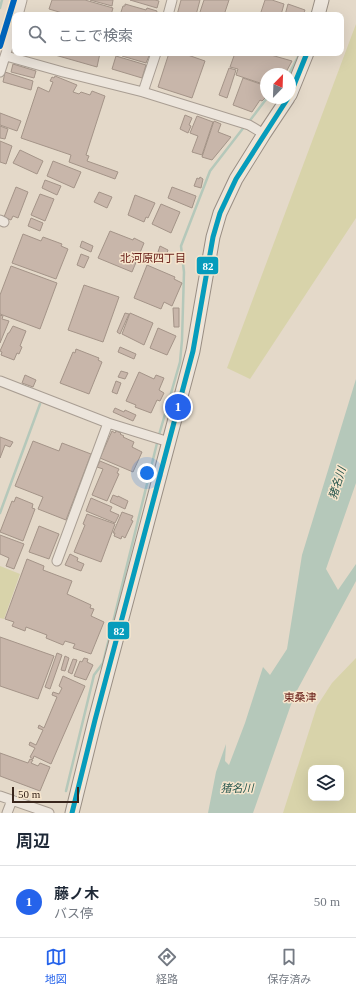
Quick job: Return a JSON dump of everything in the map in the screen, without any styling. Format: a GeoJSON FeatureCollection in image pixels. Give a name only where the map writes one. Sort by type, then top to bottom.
{"type":"FeatureCollection","features":[{"type":"Feature","properties":{"kind":"street"},"geometry":{"type":"LineString","coordinates":[[19,12],[22,0]]}},
{"type":"Feature","properties":{"kind":"street"},"geometry":{"type":"LineString","coordinates":[[169,12],[172,0]]}},
{"type":"Feature","properties":{"kind":"street"},"geometry":{"type":"LineString","coordinates":[[319,12],[322,0]]}},
{"type":"Feature","properties":{"kind":"street"},"geometry":{"type":"LineString","coordinates":[[0,72],[12,35]]}},
{"type":"Feature","properties":{"kind":"street"},"geometry":{"type":"LineString","coordinates":[[6,56],[143,92],[249,125],[264,134]]}},
{"type":"Feature","properties":{"kind":"street"},"geometry":{"type":"LineString","coordinates":[[143,92],[155,56]]}},
{"type":"Feature","properties":{"kind":"street"},"geometry":{"type":"LineString","coordinates":[[296,81],[307,56]]}},
{"type":"Feature","properties":{"kind":"street"},"geometry":{"type":"LineString","coordinates":[[72,813],[95,720],[193,351],[213,237],[220,213],[236,179],[284,104]]}},
{"type":"Feature","properties":{"kind":"street"},"geometry":{"type":"LineString","coordinates":[[0,381],[108,423],[169,442]]}},
{"type":"Feature","properties":{"kind":"street"},"geometry":{"type":"LineString","coordinates":[[58,561],[108,423]]}},
{"type":"Feature","properties":{"kind":"street"},"geometry":{"type":"LineString","coordinates":[[0,796],[49,813]]}},
{"type":"Feature","properties":{"kind":"street"},"geometry":{"type":"LineString","coordinates":[[7,813],[12,800]]}},
{"type":"Feature","properties":{"kind":"shaded area"},"geometry":{"type":"Polygon","coordinates":[[[356,24],[356,218],[250,379],[227,368],[356,24]]]}},
{"type":"Feature","properties":{"kind":"shaded area"},"geometry":{"type":"Polygon","coordinates":[[[0,566],[20,574],[4,619],[0,618],[0,566]]]}},
{"type":"Feature","properties":{"kind":"shaded area"},"geometry":{"type":"Polygon","coordinates":[[[356,658],[356,813],[283,813],[317,706],[332,683],[356,658]]]}},
{"type":"Feature","properties":{"kind":"water","name":"猪名川"},"geometry":{"type":"Polygon","coordinates":[[[356,379],[356,483],[326,569],[338,590],[356,564],[356,581],[294,696],[253,813],[208,813],[216,772],[226,744],[225,761],[229,765],[245,723],[263,667],[270,675],[287,649],[302,555],[356,379]]]}},
{"type":"Feature","properties":{"kind":"building"},"geometry":{"type":"Polygon","coordinates":[[[52,0],[85,0],[113,8],[112,12],[59,12],[49,9],[52,0]]]}},
{"type":"Feature","properties":{"kind":"building"},"geometry":{"type":"Polygon","coordinates":[[[90,0],[113,0],[112,6],[90,0]]]}},
{"type":"Feature","properties":{"kind":"building"},"geometry":{"type":"Polygon","coordinates":[[[130,0],[155,0],[159,1],[157,8],[130,0]]]}},
{"type":"Feature","properties":{"kind":"building"},"geometry":{"type":"Polygon","coordinates":[[[181,0],[200,0],[197,12],[178,12],[181,0]]]}},
{"type":"Feature","properties":{"kind":"building"},"geometry":{"type":"Polygon","coordinates":[[[204,0],[229,0],[225,12],[200,12],[204,0]]]}},
{"type":"Feature","properties":{"kind":"building"},"geometry":{"type":"Polygon","coordinates":[[[265,0],[272,0],[284,4],[282,12],[261,12],[265,0]]]}},
{"type":"Feature","properties":{"kind":"building"},"geometry":{"type":"Polygon","coordinates":[[[125,4],[146,10],[147,8],[157,11],[121,12],[123,6],[125,6],[125,4]]]}},
{"type":"Feature","properties":{"kind":"building"},"geometry":{"type":"Polygon","coordinates":[[[288,4],[305,10],[304,12],[286,12],[288,4]]]}},
{"type":"Feature","properties":{"kind":"building"},"geometry":{"type":"Polygon","coordinates":[[[58,56],[99,56],[97,67],[58,56]]]}},
{"type":"Feature","properties":{"kind":"building"},"geometry":{"type":"Polygon","coordinates":[[[116,56],[146,65],[142,78],[112,69],[116,56]]]}},
{"type":"Feature","properties":{"kind":"building"},"geometry":{"type":"Polygon","coordinates":[[[122,56],[149,56],[146,63],[122,56]]]}},
{"type":"Feature","properties":{"kind":"building"},"geometry":{"type":"Polygon","coordinates":[[[168,56],[191,56],[205,61],[192,98],[158,87],[168,56]]]}},
{"type":"Feature","properties":{"kind":"building"},"geometry":{"type":"Polygon","coordinates":[[[234,56],[274,56],[292,61],[288,68],[260,68],[260,83],[236,75],[238,69],[230,67],[234,56]]]}},
{"type":"Feature","properties":{"kind":"building"},"geometry":{"type":"Polygon","coordinates":[[[13,64],[36,71],[34,78],[11,72],[13,64]]]}},
{"type":"Feature","properties":{"kind":"building"},"geometry":{"type":"Polygon","coordinates":[[[229,68],[236,70],[227,98],[219,95],[229,68]]]}},
{"type":"Feature","properties":{"kind":"building"},"geometry":{"type":"Polygon","coordinates":[[[5,72],[33,81],[31,90],[3,82],[5,72]]]}},
{"type":"Feature","properties":{"kind":"building"},"geometry":{"type":"Polygon","coordinates":[[[55,76],[77,85],[73,92],[79,94],[81,92],[90,95],[92,91],[105,96],[86,155],[89,156],[87,161],[118,172],[115,179],[69,162],[71,155],[21,138],[38,87],[49,92],[53,82],[50,81],[52,77],[54,78],[55,76]]]}},
{"type":"Feature","properties":{"kind":"building"},"geometry":{"type":"Polygon","coordinates":[[[243,78],[260,84],[260,100],[252,112],[233,105],[243,78]]]}},
{"type":"Feature","properties":{"kind":"building"},"geometry":{"type":"Polygon","coordinates":[[[0,113],[21,121],[17,131],[0,125],[0,113]]]}},
{"type":"Feature","properties":{"kind":"building"},"geometry":{"type":"Polygon","coordinates":[[[185,115],[192,118],[188,133],[180,129],[185,115]]]}},
{"type":"Feature","properties":{"kind":"building"},"geometry":{"type":"Polygon","coordinates":[[[197,116],[213,122],[202,155],[192,152],[198,136],[190,133],[197,116]]]}},
{"type":"Feature","properties":{"kind":"building"},"geometry":{"type":"Polygon","coordinates":[[[214,121],[221,124],[218,132],[231,137],[212,160],[202,157],[214,121]]]}},
{"type":"Feature","properties":{"kind":"building"},"geometry":{"type":"Polygon","coordinates":[[[0,126],[8,129],[5,139],[0,138],[0,126]]]}},
{"type":"Feature","properties":{"kind":"building"},"geometry":{"type":"Polygon","coordinates":[[[0,141],[12,146],[6,164],[0,162],[0,141]]]}},
{"type":"Feature","properties":{"kind":"building"},"geometry":{"type":"Polygon","coordinates":[[[20,150],[43,161],[37,174],[13,163],[20,150]]]}},
{"type":"Feature","properties":{"kind":"building"},"geometry":{"type":"Polygon","coordinates":[[[53,161],[81,172],[74,188],[47,176],[53,161]]]}},
{"type":"Feature","properties":{"kind":"building"},"geometry":{"type":"Polygon","coordinates":[[[200,177],[203,179],[201,188],[194,186],[197,178],[199,179],[200,177]]]}},
{"type":"Feature","properties":{"kind":"building"},"geometry":{"type":"Polygon","coordinates":[[[45,180],[61,186],[57,195],[42,188],[45,180]]]}},
{"type":"Feature","properties":{"kind":"building"},"geometry":{"type":"Polygon","coordinates":[[[16,187],[28,192],[18,218],[13,216],[11,220],[4,217],[16,187]]]}},
{"type":"Feature","properties":{"kind":"building"},"geometry":{"type":"Polygon","coordinates":[[[172,187],[196,196],[192,208],[168,198],[172,187]]]}},
{"type":"Feature","properties":{"kind":"building"},"geometry":{"type":"Polygon","coordinates":[[[99,192],[112,197],[107,208],[94,202],[99,192]]]}},
{"type":"Feature","properties":{"kind":"building"},"geometry":{"type":"Polygon","coordinates":[[[40,194],[54,199],[45,221],[31,215],[40,194]]]}},
{"type":"Feature","properties":{"kind":"building"},"geometry":{"type":"Polygon","coordinates":[[[135,195],[155,203],[148,218],[146,217],[144,222],[128,215],[135,195]]]}},
{"type":"Feature","properties":{"kind":"building"},"geometry":{"type":"Polygon","coordinates":[[[161,204],[180,212],[171,233],[152,224],[161,204]]]}},
{"type":"Feature","properties":{"kind":"building"},"geometry":{"type":"Polygon","coordinates":[[[31,218],[43,223],[40,231],[28,226],[31,218]]]}},
{"type":"Feature","properties":{"kind":"building"},"geometry":{"type":"Polygon","coordinates":[[[110,231],[133,240],[134,238],[144,243],[132,272],[98,258],[110,231]]]}},
{"type":"Feature","properties":{"kind":"building"},"geometry":{"type":"Polygon","coordinates":[[[23,234],[41,241],[43,237],[62,244],[61,246],[68,249],[56,279],[12,263],[23,234]]]}},
{"type":"Feature","properties":{"kind":"building"},"geometry":{"type":"Polygon","coordinates":[[[82,241],[93,246],[91,252],[80,247],[82,241]]]}},
{"type":"Feature","properties":{"kind":"building"},"geometry":{"type":"Polygon","coordinates":[[[160,246],[168,250],[166,256],[158,252],[160,246]]]}},
{"type":"Feature","properties":{"kind":"building"},"geometry":{"type":"Polygon","coordinates":[[[81,254],[89,257],[84,268],[77,265],[81,254]]]}},
{"type":"Feature","properties":{"kind":"building"},"geometry":{"type":"Polygon","coordinates":[[[147,265],[175,277],[174,279],[182,283],[172,306],[164,302],[161,309],[134,298],[147,265]]]}},
{"type":"Feature","properties":{"kind":"building"},"geometry":{"type":"Polygon","coordinates":[[[11,266],[57,283],[40,329],[0,314],[0,295],[11,266]]]}},
{"type":"Feature","properties":{"kind":"building"},"geometry":{"type":"Polygon","coordinates":[[[84,285],[119,297],[103,342],[68,330],[84,285]]]}},
{"type":"Feature","properties":{"kind":"building"},"geometry":{"type":"Polygon","coordinates":[[[173,308],[179,308],[179,327],[174,327],[173,308]]]}},
{"type":"Feature","properties":{"kind":"building"},"geometry":{"type":"Polygon","coordinates":[[[125,313],[129,314],[120,334],[117,332],[125,313]]]}},
{"type":"Feature","properties":{"kind":"building"},"geometry":{"type":"Polygon","coordinates":[[[130,313],[153,323],[144,345],[122,334],[130,313]]]}},
{"type":"Feature","properties":{"kind":"building"},"geometry":{"type":"Polygon","coordinates":[[[0,315],[3,316],[2,319],[9,321],[0,343],[0,315]]]}},
{"type":"Feature","properties":{"kind":"building"},"geometry":{"type":"Polygon","coordinates":[[[13,326],[26,331],[20,346],[22,347],[14,360],[1,355],[2,352],[0,351],[8,333],[13,326]]]}},
{"type":"Feature","properties":{"kind":"building"},"geometry":{"type":"Polygon","coordinates":[[[158,328],[176,336],[167,355],[150,348],[158,328]]]}},
{"type":"Feature","properties":{"kind":"building"},"geometry":{"type":"Polygon","coordinates":[[[120,347],[136,354],[134,359],[118,352],[120,347]]]}},
{"type":"Feature","properties":{"kind":"building"},"geometry":{"type":"Polygon","coordinates":[[[76,349],[99,358],[98,360],[102,362],[89,394],[60,383],[73,352],[75,353],[76,349]]]}},
{"type":"Feature","properties":{"kind":"building"},"geometry":{"type":"Polygon","coordinates":[[[121,371],[128,373],[125,379],[118,377],[121,371]]]}},
{"type":"Feature","properties":{"kind":"building"},"geometry":{"type":"Polygon","coordinates":[[[139,372],[154,379],[156,375],[164,378],[159,390],[164,393],[160,401],[157,400],[151,413],[135,407],[136,405],[126,401],[139,372]]]}},
{"type":"Feature","properties":{"kind":"building"},"geometry":{"type":"Polygon","coordinates":[[[25,375],[36,380],[33,387],[22,383],[25,375]]]}},
{"type":"Feature","properties":{"kind":"building"},"geometry":{"type":"Polygon","coordinates":[[[116,381],[121,383],[117,394],[112,392],[116,381]]]}},
{"type":"Feature","properties":{"kind":"building"},"geometry":{"type":"Polygon","coordinates":[[[115,408],[124,412],[125,410],[136,415],[133,421],[113,412],[115,408]]]}},
{"type":"Feature","properties":{"kind":"building"},"geometry":{"type":"Polygon","coordinates":[[[112,431],[115,433],[116,431],[121,433],[120,434],[124,436],[123,437],[134,442],[132,447],[142,452],[133,472],[100,458],[112,431]]]}},
{"type":"Feature","properties":{"kind":"building"},"geometry":{"type":"Polygon","coordinates":[[[0,437],[13,442],[10,447],[5,445],[0,458],[0,437]]]}},
{"type":"Feature","properties":{"kind":"building"},"geometry":{"type":"Polygon","coordinates":[[[33,441],[59,451],[62,443],[91,454],[66,520],[38,509],[43,497],[15,486],[33,441]]]}},
{"type":"Feature","properties":{"kind":"building"},"geometry":{"type":"Polygon","coordinates":[[[100,461],[119,469],[117,473],[119,474],[107,501],[92,495],[103,469],[97,467],[100,461]]]}},
{"type":"Feature","properties":{"kind":"building"},"geometry":{"type":"Polygon","coordinates":[[[113,495],[128,501],[125,509],[110,502],[113,495]]]}},
{"type":"Feature","properties":{"kind":"building"},"geometry":{"type":"Polygon","coordinates":[[[16,497],[33,504],[32,508],[35,509],[23,541],[0,532],[12,501],[14,502],[16,497]]]}},
{"type":"Feature","properties":{"kind":"building"},"geometry":{"type":"Polygon","coordinates":[[[91,498],[112,507],[110,511],[119,515],[115,523],[86,511],[91,498]]]}},
{"type":"Feature","properties":{"kind":"building"},"geometry":{"type":"Polygon","coordinates":[[[122,512],[133,516],[131,520],[133,521],[125,538],[122,536],[121,539],[114,536],[115,533],[113,533],[122,512]]]}},
{"type":"Feature","properties":{"kind":"building"},"geometry":{"type":"Polygon","coordinates":[[[87,514],[115,524],[101,562],[74,552],[85,525],[83,524],[87,514]]]}},
{"type":"Feature","properties":{"kind":"building"},"geometry":{"type":"Polygon","coordinates":[[[39,526],[59,534],[49,559],[29,552],[39,526]]]}},
{"type":"Feature","properties":{"kind":"building"},"geometry":{"type":"Polygon","coordinates":[[[0,535],[24,544],[14,569],[6,566],[9,558],[0,554],[0,535]]]}},
{"type":"Feature","properties":{"kind":"building"},"geometry":{"type":"Polygon","coordinates":[[[70,554],[78,558],[77,561],[84,564],[81,571],[65,565],[70,554]]]}},
{"type":"Feature","properties":{"kind":"building"},"geometry":{"type":"Polygon","coordinates":[[[27,559],[44,566],[43,570],[72,581],[67,594],[91,605],[90,608],[94,609],[91,616],[104,622],[91,654],[73,648],[75,644],[65,641],[63,645],[46,638],[47,635],[26,627],[25,631],[12,626],[14,622],[5,619],[27,559]]]}},
{"type":"Feature","properties":{"kind":"building"},"geometry":{"type":"Polygon","coordinates":[[[0,637],[54,656],[38,699],[0,686],[0,637]]]}},
{"type":"Feature","properties":{"kind":"building"},"geometry":{"type":"Polygon","coordinates":[[[57,653],[62,655],[50,689],[45,687],[57,653]]]}},
{"type":"Feature","properties":{"kind":"building"},"geometry":{"type":"Polygon","coordinates":[[[65,656],[69,658],[65,671],[61,670],[65,656]]]}},
{"type":"Feature","properties":{"kind":"building"},"geometry":{"type":"Polygon","coordinates":[[[84,658],[88,659],[87,662],[93,665],[86,680],[74,676],[80,661],[82,662],[84,658]]]}},
{"type":"Feature","properties":{"kind":"building"},"geometry":{"type":"Polygon","coordinates":[[[73,659],[77,660],[72,674],[68,672],[73,659]]]}},
{"type":"Feature","properties":{"kind":"building"},"geometry":{"type":"Polygon","coordinates":[[[63,676],[85,686],[51,764],[34,756],[33,759],[30,757],[35,748],[29,745],[30,742],[36,745],[43,730],[38,728],[39,725],[44,728],[57,697],[52,695],[53,692],[59,694],[62,688],[59,686],[63,676]]]}},
{"type":"Feature","properties":{"kind":"building"},"geometry":{"type":"Polygon","coordinates":[[[0,753],[28,763],[30,759],[33,760],[31,763],[38,766],[40,763],[50,767],[40,791],[0,776],[0,753]]]}},
{"type":"Feature","properties":{"kind":"waterway"},"geometry":{"type":"LineString","coordinates":[[0,8],[2,0]]}},
{"type":"Feature","properties":{"kind":"waterway"},"geometry":{"type":"LineString","coordinates":[[292,68],[298,56]]}},
{"type":"Feature","properties":{"kind":"waterway"},"geometry":{"type":"LineString","coordinates":[[248,123],[262,104]]}},
{"type":"Feature","properties":{"kind":"waterway"},"geometry":{"type":"LineString","coordinates":[[66,791],[94,675],[103,663],[159,435],[180,362],[184,272],[181,246],[210,171],[244,127]]}},
{"type":"Feature","properties":{"kind":"waterway"},"geometry":{"type":"LineString","coordinates":[[0,513],[40,404]]}},
{"type":"Feature","properties":{"kind":"transit line"},"geometry":{"type":"LineString","coordinates":[[0,46],[14,0]]}},
{"type":"Feature","properties":{"kind":"transit line","name":"82"},"geometry":{"type":"LineString","coordinates":[[296,80],[306,56]]}},
{"type":"Feature","properties":{"kind":"transit line","name":"82"},"geometry":{"type":"LineString","coordinates":[[72,813],[95,720],[193,351],[213,237],[220,213],[236,179],[284,104]]}},
{"type":"Feature","properties":{"kind":"place","name":"藤ノ木"},"geometry":{"type":"Point","coordinates":[178,407]}},
{"type":"Feature","properties":{"kind":"district","name":"北河原四丁目"},"geometry":{"type":"Point","coordinates":[153,258]}},
{"type":"Feature","properties":{"kind":"district","name":"東桑津"},"geometry":{"type":"Point","coordinates":[300,697]}}]}
